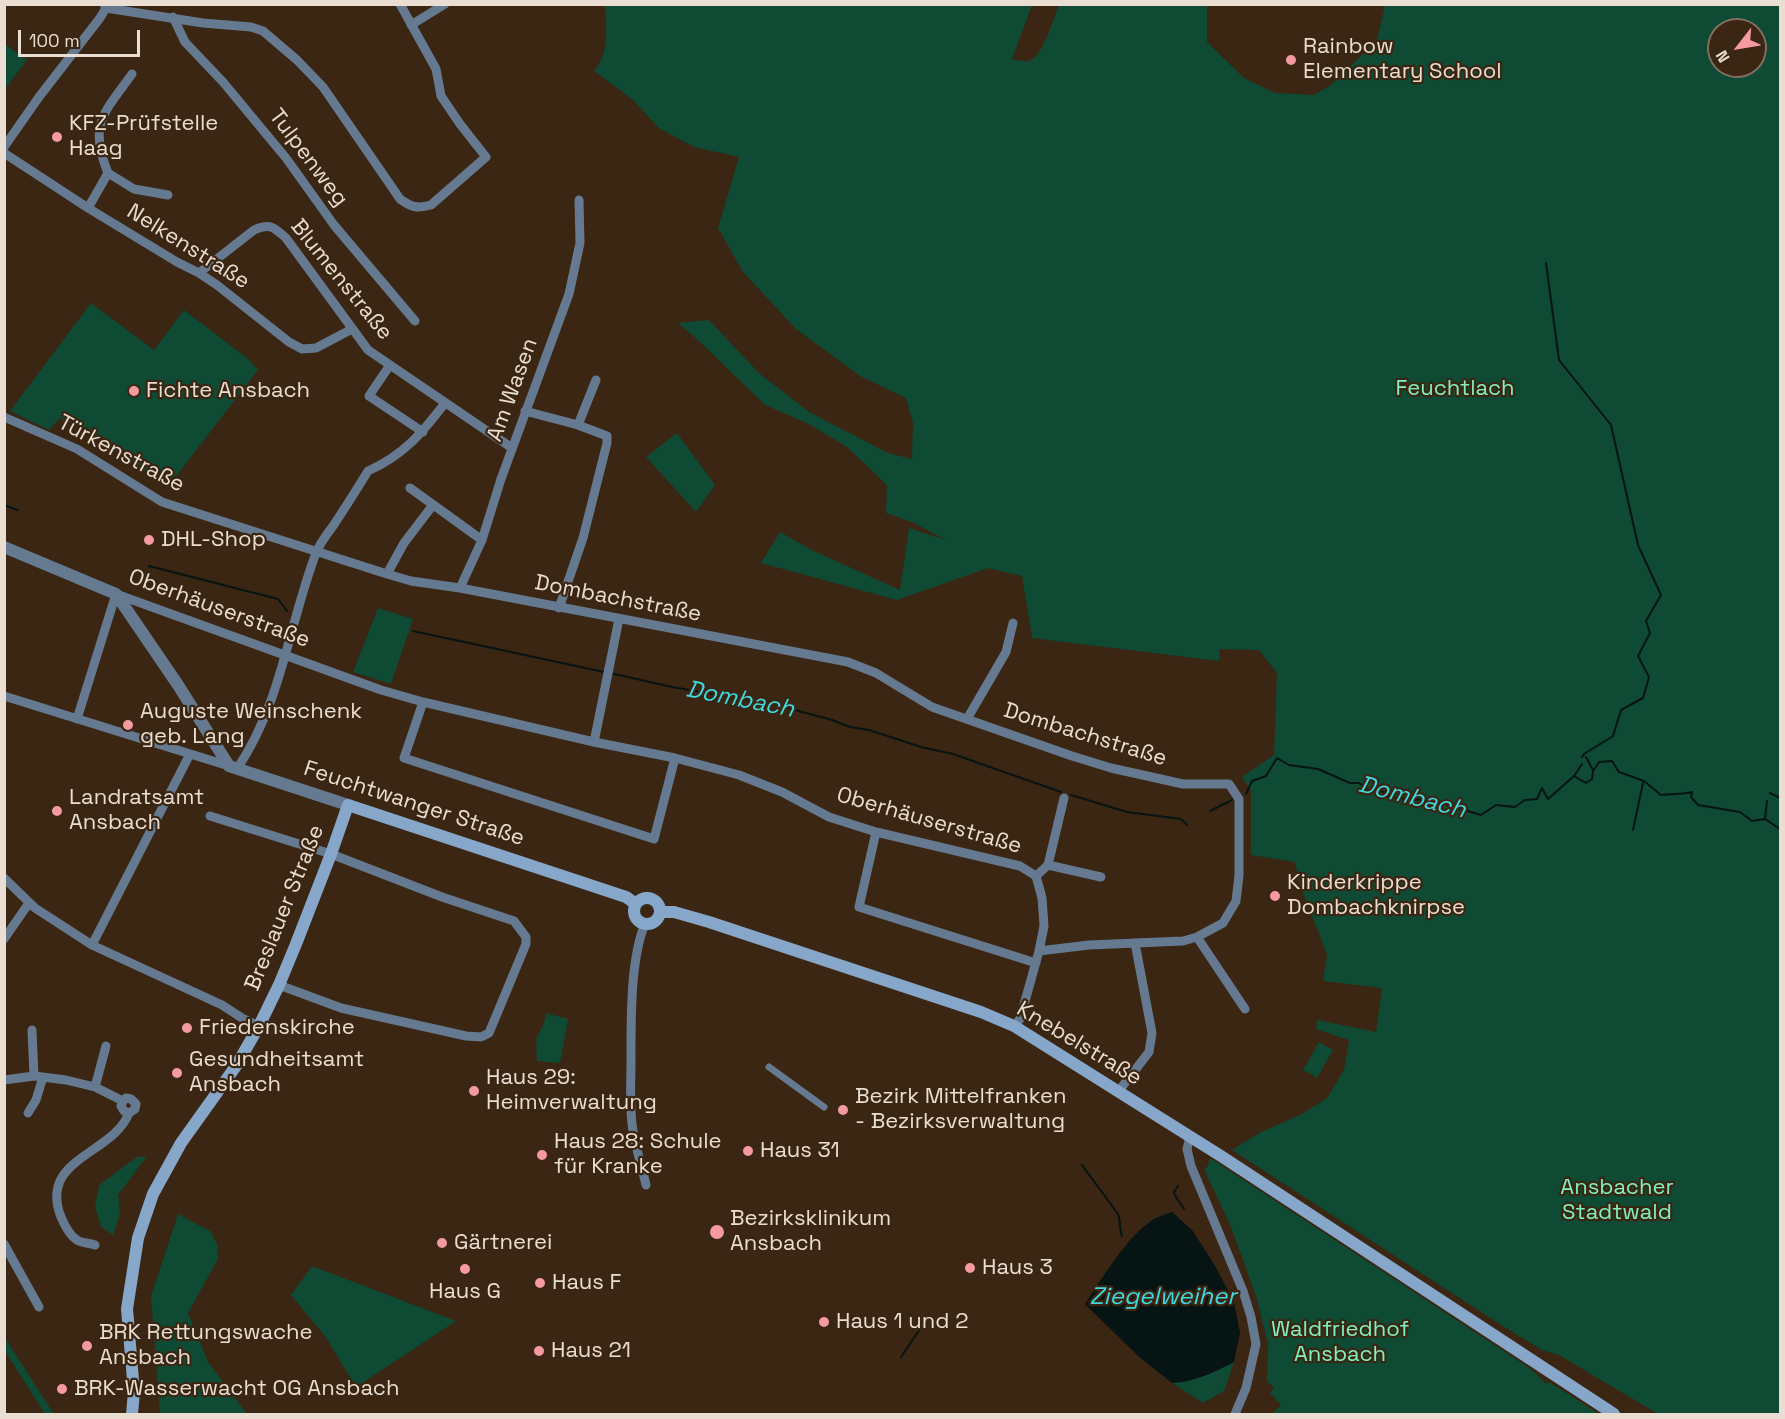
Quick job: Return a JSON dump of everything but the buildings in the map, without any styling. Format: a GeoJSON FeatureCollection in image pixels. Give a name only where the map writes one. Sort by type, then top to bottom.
{"type":"FeatureCollection","features":[{"type":"Feature","properties":{"kind":"main road","name":"Breslauer Straße"},"geometry":{"type":"LineString","coordinates":[[132,1414],[134,1392],[127,1309],[138,1238],[153,1194],[181,1143],[236,1066],[259,1026],[279,985],[332,854],[348,805]]}},
{"type":"Feature","properties":{"kind":"main road","name":"Feuchtwanger Straße"},"geometry":{"type":"LineString","coordinates":[[348,805],[626,897],[636,904]]}},
{"type":"Feature","properties":{"kind":"main road"},"geometry":{"type":"LineString","coordinates":[[642,898],[651,898],[658,904],[660,912],[659,917],[653,922],[645,924],[636,918],[634,909],[642,898]]}},
{"type":"Feature","properties":{"kind":"main road","name":"Knebelstraße"},"geometry":{"type":"LineString","coordinates":[[660,912],[674,912],[709,922],[981,1012],[1014,1026],[1237,1166],[1614,1414]]}},
{"type":"Feature","properties":{"kind":"street"},"geometry":{"type":"LineString","coordinates":[[4,147],[105,6],[202,23],[251,27],[263,31],[297,60],[322,87],[400,199],[409,206],[420,208],[431,205],[486,157],[441,96],[436,69],[400,4]]}},
{"type":"Feature","properties":{"kind":"street"},"geometry":{"type":"LineString","coordinates":[[411,25],[445,4]]}},
{"type":"Feature","properties":{"kind":"street","name":"Tulpenweg"},"geometry":{"type":"LineString","coordinates":[[173,18],[186,42],[224,82],[286,158],[334,225],[416,321]]}},
{"type":"Feature","properties":{"kind":"street"},"geometry":{"type":"LineString","coordinates":[[132,74],[103,115],[98,136],[100,155],[108,173],[134,189],[168,195]]}},
{"type":"Feature","properties":{"kind":"street","name":"Nelkenstraße"},"geometry":{"type":"LineString","coordinates":[[4,153],[88,208],[218,285],[302,350],[316,348],[352,329]]}},
{"type":"Feature","properties":{"kind":"street"},"geometry":{"type":"LineString","coordinates":[[88,208],[108,173]]}},
{"type":"Feature","properties":{"kind":"street","name":"Am Wasen"},"geometry":{"type":"LineString","coordinates":[[460,588],[482,540],[525,411],[569,294],[580,243],[579,200]]}},
{"type":"Feature","properties":{"kind":"street","name":"Blumenstraße"},"geometry":{"type":"LineString","coordinates":[[199,273],[254,230],[264,226],[275,228],[286,238],[368,350],[512,448]]}},
{"type":"Feature","properties":{"kind":"street"},"geometry":{"type":"LineString","coordinates":[[390,365],[369,396],[423,432]]}},
{"type":"Feature","properties":{"kind":"street"},"geometry":{"type":"LineString","coordinates":[[578,425],[596,380]]}},
{"type":"Feature","properties":{"kind":"street"},"geometry":{"type":"LineString","coordinates":[[116,594],[233,767],[257,736],[271,705],[317,550],[368,471],[401,453],[423,432],[445,403]]}},
{"type":"Feature","properties":{"kind":"street"},"geometry":{"type":"LineString","coordinates":[[525,411],[578,425],[607,436],[583,538],[559,608]]}},
{"type":"Feature","properties":{"kind":"street","name":"Türkenstraße"},"geometry":{"type":"LineString","coordinates":[[4,417],[77,449],[162,502],[254,531]]}},
{"type":"Feature","properties":{"kind":"street"},"geometry":{"type":"LineString","coordinates":[[410,488],[482,540]]}},
{"type":"Feature","properties":{"kind":"street"},"geometry":{"type":"LineString","coordinates":[[387,574],[405,543],[433,505]]}},
{"type":"Feature","properties":{"kind":"street","name":"Dombachstraße"},"geometry":{"type":"LineString","coordinates":[[254,531],[411,580],[848,663],[876,673],[932,707],[1111,768],[1183,784],[1229,784],[1239,799],[1239,875],[1236,901],[1223,923],[1197,937]]}},
{"type":"Feature","properties":{"kind":"street","name":"Oberhäuserstraße"},"geometry":{"type":"LineString","coordinates":[[4,547],[116,594],[381,690],[423,702],[594,742],[675,758],[739,775],[782,792],[829,817],[876,832],[1020,866],[1036,876],[1042,898],[1044,926],[1020,1019],[1014,1026]]}},
{"type":"Feature","properties":{"kind":"street"},"geometry":{"type":"LineString","coordinates":[[76,719],[116,594]]}},
{"type":"Feature","properties":{"kind":"street"},"geometry":{"type":"LineString","coordinates":[[594,742],[619,619]]}},
{"type":"Feature","properties":{"kind":"street","name":"Dombachstraße"},"geometry":{"type":"LineString","coordinates":[[967,719],[1006,652],[1013,623]]}},
{"type":"Feature","properties":{"kind":"street","name":"Feuchtwanger Straße"},"geometry":{"type":"LineString","coordinates":[[4,696],[348,805]]}},
{"type":"Feature","properties":{"kind":"street"},"geometry":{"type":"LineString","coordinates":[[423,702],[404,758],[654,839],[675,758]]}},
{"type":"Feature","properties":{"kind":"street"},"geometry":{"type":"LineString","coordinates":[[92,945],[190,754]]}},
{"type":"Feature","properties":{"kind":"street"},"geometry":{"type":"LineString","coordinates":[[1048,865],[1064,798]]}},
{"type":"Feature","properties":{"kind":"street"},"geometry":{"type":"LineString","coordinates":[[210,816],[332,854],[442,897],[514,921],[526,937],[526,944],[489,1033],[481,1037],[465,1036],[341,1008],[279,985]]}},
{"type":"Feature","properties":{"kind":"street"},"geometry":{"type":"LineString","coordinates":[[876,832],[859,908],[1036,963]]}},
{"type":"Feature","properties":{"kind":"street","name":"Oberhäuserstraße"},"geometry":{"type":"LineString","coordinates":[[1036,876],[1048,865],[1101,877]]}},
{"type":"Feature","properties":{"kind":"street"},"geometry":{"type":"LineString","coordinates":[[4,878],[29,903],[92,945],[222,1005],[259,1026]]}},
{"type":"Feature","properties":{"kind":"street"},"geometry":{"type":"LineString","coordinates":[[4,939],[29,903]]}},
{"type":"Feature","properties":{"kind":"street"},"geometry":{"type":"LineString","coordinates":[[645,924],[639,937],[635,966],[630,1100],[633,1131],[646,1185]]}},
{"type":"Feature","properties":{"kind":"street"},"geometry":{"type":"LineString","coordinates":[[1039,951],[1089,945],[1183,941],[1197,937],[1245,1009]]}},
{"type":"Feature","properties":{"kind":"street"},"geometry":{"type":"LineString","coordinates":[[1118,1092],[1149,1052],[1152,1033],[1135,943]]}},
{"type":"Feature","properties":{"kind":"street"},"geometry":{"type":"LineString","coordinates":[[28,1113],[36,1100],[39,1077],[32,1030]]}},
{"type":"Feature","properties":{"kind":"street"},"geometry":{"type":"LineString","coordinates":[[95,1087],[106,1046]]}},
{"type":"Feature","properties":{"kind":"street"},"geometry":{"type":"LineString","coordinates":[[769,1067],[824,1107]]}},
{"type":"Feature","properties":{"kind":"street"},"geometry":{"type":"LineString","coordinates":[[4,1080],[39,1077],[66,1080],[95,1087],[123,1101],[122,1109],[129,1113],[125,1124],[106,1141],[75,1161],[61,1177],[57,1192],[58,1209],[65,1226],[76,1240],[95,1245]]}},
{"type":"Feature","properties":{"kind":"street"},"geometry":{"type":"LineString","coordinates":[[1190,1137],[1186,1149],[1191,1166],[1243,1292],[1256,1344],[1246,1388],[1235,1414]]}},
{"type":"Feature","properties":{"kind":"street"},"geometry":{"type":"LineString","coordinates":[[4,1244],[39,1307]]}},
{"type":"Feature","properties":{"kind":"green space","name":"Feuchtlach"},"geometry":{"type":"Polygon","coordinates":[[[605,5],[1032,5],[1012,59],[1026,61],[1031,60],[1040,51],[1059,5],[1207,5],[1207,42],[1244,78],[1275,93],[1314,95],[1331,85],[1377,40],[1384,10],[1383,5],[1780,5],[1780,1414],[1658,1414],[1559,1355],[1542,1350],[1498,1323],[1232,1150],[1261,1132],[1302,1114],[1327,1098],[1344,1070],[1349,1040],[1316,1029],[1317,1020],[1376,1032],[1382,988],[1323,981],[1327,954],[1299,883],[1295,862],[1251,855],[1251,790],[1242,777],[1274,755],[1277,673],[1259,650],[1220,649],[1219,661],[1032,638],[1022,576],[988,568],[897,600],[761,563],[780,532],[814,551],[900,590],[909,528],[946,540],[912,522],[886,513],[887,485],[847,447],[809,424],[765,405],[678,323],[709,320],[759,373],[809,412],[888,453],[912,459],[913,423],[906,398],[860,376],[796,329],[743,272],[718,228],[739,157],[694,147],[659,128],[632,99],[594,71],[603,56],[606,31],[605,5]]]}},
{"type":"Feature","properties":{"kind":"green space"},"geometry":{"type":"Polygon","coordinates":[[[5,44],[27,60],[5,89],[5,44]]]}},
{"type":"Feature","properties":{"kind":"green space","name":"Fichte Ansbach"},"geometry":{"type":"Polygon","coordinates":[[[91,303],[154,350],[184,310],[247,358],[258,370],[167,488],[82,427],[60,418],[49,430],[10,411],[91,303]]]}},
{"type":"Feature","properties":{"kind":"green space"},"geometry":{"type":"Polygon","coordinates":[[[677,433],[715,485],[696,512],[646,457],[677,433]]]}},
{"type":"Feature","properties":{"kind":"green space"},"geometry":{"type":"Polygon","coordinates":[[[378,608],[413,619],[391,684],[353,672],[378,608]]]}},
{"type":"Feature","properties":{"kind":"green space"},"geometry":{"type":"Polygon","coordinates":[[[546,1013],[568,1019],[560,1063],[537,1061],[536,1039],[546,1013]]]}},
{"type":"Feature","properties":{"kind":"green space"},"geometry":{"type":"Polygon","coordinates":[[[1319,1042],[1333,1050],[1317,1078],[1303,1070],[1319,1042]]]}},
{"type":"Feature","properties":{"kind":"green space"},"geometry":{"type":"Polygon","coordinates":[[[147,1156],[118,1195],[120,1213],[113,1235],[101,1227],[95,1206],[99,1185],[137,1157],[147,1156]]]}},
{"type":"Feature","properties":{"kind":"green space","name":"Waldfriedhof Ansbach"},"geometry":{"type":"Polygon","coordinates":[[[1210,1158],[1531,1369],[1545,1383],[1551,1383],[1599,1414],[1272,1414],[1281,1405],[1270,1393],[1274,1388],[1267,1381],[1268,1344],[1256,1296],[1231,1227],[1204,1169],[1208,1166],[1210,1158]]]}},
{"type":"Feature","properties":{"kind":"green space"},"geometry":{"type":"Polygon","coordinates":[[[178,1214],[210,1231],[217,1244],[218,1259],[188,1313],[208,1362],[247,1414],[160,1414],[151,1296],[178,1214]]]}},
{"type":"Feature","properties":{"kind":"green space"},"geometry":{"type":"Polygon","coordinates":[[[312,1266],[456,1321],[356,1387],[325,1336],[291,1295],[312,1266]]]}},
{"type":"Feature","properties":{"kind":"green space"},"geometry":{"type":"Polygon","coordinates":[[[4,1338],[54,1414],[45,1414],[5,1351],[4,1338]]]}},
{"type":"Feature","properties":{"kind":"green space"},"geometry":{"type":"Polygon","coordinates":[[[1234,1362],[1224,1391],[1203,1403],[1172,1383],[1196,1379],[1234,1362]]]}},
{"type":"Feature","properties":{"kind":"water","name":"Ziegelweiher"},"geometry":{"type":"Polygon","coordinates":[[[1172,1212],[1192,1230],[1214,1264],[1234,1302],[1240,1333],[1234,1362],[1196,1379],[1172,1383],[1138,1356],[1085,1304],[1134,1236],[1154,1219],[1172,1212]]]}},
{"type":"Feature","properties":{"kind":"waterway"},"geometry":{"type":"LineString","coordinates":[[1546,263],[1559,360],[1611,425],[1638,545],[1661,595],[1646,621],[1650,633],[1638,656],[1649,677],[1643,698],[1621,710],[1613,736],[1582,757]]}},
{"type":"Feature","properties":{"kind":"waterway","name":"Dombach"},"geometry":{"type":"LineString","coordinates":[[4,505],[18,510]]}},
{"type":"Feature","properties":{"kind":"waterway","name":"Dombach"},"geometry":{"type":"LineString","coordinates":[[149,566],[278,599],[287,611]]}},
{"type":"Feature","properties":{"kind":"waterway","name":"Dombach"},"geometry":{"type":"LineString","coordinates":[[413,631],[604,672]]}},
{"type":"Feature","properties":{"kind":"waterway","name":"Dombach"},"geometry":{"type":"LineString","coordinates":[[610,673],[672,687],[773,704],[850,727],[869,730],[921,747],[953,754],[1061,792]]}},
{"type":"Feature","properties":{"kind":"waterway"},"geometry":{"type":"LineString","coordinates":[[1586,757],[1593,770]]}},
{"type":"Feature","properties":{"kind":"waterway","name":"Dombach"},"geometry":{"type":"LineString","coordinates":[[1246,794],[1252,781],[1266,776],[1277,758],[1289,765],[1318,769],[1350,783],[1359,783],[1371,792],[1381,791],[1395,798],[1435,801],[1481,815],[1496,805],[1515,807],[1525,800],[1537,799],[1542,788],[1548,799],[1574,776],[1586,783],[1592,779],[1593,771],[1599,762],[1612,761],[1619,772],[1644,781],[1661,795],[1692,792],[1691,797],[1698,805],[1740,812],[1752,821],[1765,819],[1780,829]]}},
{"type":"Feature","properties":{"kind":"waterway"},"geometry":{"type":"LineString","coordinates":[[1574,776],[1582,764]]}},
{"type":"Feature","properties":{"kind":"waterway"},"geometry":{"type":"LineString","coordinates":[[1633,830],[1643,783]]}},
{"type":"Feature","properties":{"kind":"waterway"},"geometry":{"type":"LineString","coordinates":[[1770,793],[1780,798]]}},
{"type":"Feature","properties":{"kind":"waterway","name":"Dombach"},"geometry":{"type":"LineString","coordinates":[[1071,795],[1127,812],[1181,819],[1187,825]]}},
{"type":"Feature","properties":{"kind":"waterway","name":"Dombach"},"geometry":{"type":"LineString","coordinates":[[1210,811],[1232,800]]}},
{"type":"Feature","properties":{"kind":"waterway"},"geometry":{"type":"LineString","coordinates":[[1765,819],[1767,801]]}},
{"type":"Feature","properties":{"kind":"waterway"},"geometry":{"type":"LineString","coordinates":[[1082,1165],[1118,1214],[1122,1236]]}},
{"type":"Feature","properties":{"kind":"waterway"},"geometry":{"type":"LineString","coordinates":[[1178,1186],[1174,1192],[1184,1209]]}},
{"type":"Feature","properties":{"kind":"waterway"},"geometry":{"type":"LineString","coordinates":[[901,1357],[926,1320]]}},
{"type":"Feature","properties":{"kind":"place","name":"Rainbow Elementary School"},"geometry":{"type":"Point","coordinates":[1291,60]}},
{"type":"Feature","properties":{"kind":"place","name":"KFZ-Prüfstelle Haag"},"geometry":{"type":"Point","coordinates":[57,137]}},
{"type":"Feature","properties":{"kind":"place","name":"Fichte Ansbach"},"geometry":{"type":"Point","coordinates":[134,391]}},
{"type":"Feature","properties":{"kind":"place","name":"DHL-Shop"},"geometry":{"type":"Point","coordinates":[149,540]}},
{"type":"Feature","properties":{"kind":"place","name":"Auguste Weinschenk geb. Lang"},"geometry":{"type":"Point","coordinates":[128,725]}},
{"type":"Feature","properties":{"kind":"place","name":"Landratsamt Ansbach"},"geometry":{"type":"Point","coordinates":[57,811]}},
{"type":"Feature","properties":{"kind":"place","name":"Kinderkrippe Dombachknirpse"},"geometry":{"type":"Point","coordinates":[1275,896]}},
{"type":"Feature","properties":{"kind":"place","name":"Friedenskirche"},"geometry":{"type":"Point","coordinates":[187,1028]}},
{"type":"Feature","properties":{"kind":"place","name":"Gesundheitsamt Ansbach"},"geometry":{"type":"Point","coordinates":[177,1073]}},
{"type":"Feature","properties":{"kind":"place","name":"Haus 29: Heimverwaltung"},"geometry":{"type":"Point","coordinates":[474,1091]}},
{"type":"Feature","properties":{"kind":"place","name":"Bezirk Mittelfranken - Bezirksverwaltung"},"geometry":{"type":"Point","coordinates":[843,1110]}},
{"type":"Feature","properties":{"kind":"place","name":"Haus 31"},"geometry":{"type":"Point","coordinates":[748,1151]}},
{"type":"Feature","properties":{"kind":"place","name":"Haus 28: Schule für Kranke"},"geometry":{"type":"Point","coordinates":[542,1155]}},
{"type":"Feature","properties":{"kind":"place","name":"Bezirksklinikum Ansbach"},"geometry":{"type":"Point","coordinates":[717,1232]}},
{"type":"Feature","properties":{"kind":"place","name":"Gärtnerei"},"geometry":{"type":"Point","coordinates":[442,1243]}},
{"type":"Feature","properties":{"kind":"place","name":"Haus 3"},"geometry":{"type":"Point","coordinates":[970,1268]}},
{"type":"Feature","properties":{"kind":"place","name":"Haus G"},"geometry":{"type":"Point","coordinates":[465,1269]}},
{"type":"Feature","properties":{"kind":"place","name":"Haus F"},"geometry":{"type":"Point","coordinates":[540,1283]}},
{"type":"Feature","properties":{"kind":"place","name":"Haus 1 und 2"},"geometry":{"type":"Point","coordinates":[824,1322]}},
{"type":"Feature","properties":{"kind":"place","name":"BRK Rettungswache Ansbach"},"geometry":{"type":"Point","coordinates":[87,1346]}},
{"type":"Feature","properties":{"kind":"place","name":"Haus 21"},"geometry":{"type":"Point","coordinates":[539,1351]}},
{"type":"Feature","properties":{"kind":"place","name":"BRK-Wasserwacht OG Ansbach"},"geometry":{"type":"Point","coordinates":[62,1389]}},
{"type":"Feature","properties":{"kind":"park label","name":"Ansbacher Stadtwald"},"geometry":{"type":"Point","coordinates":[1617,1200]}}]}
